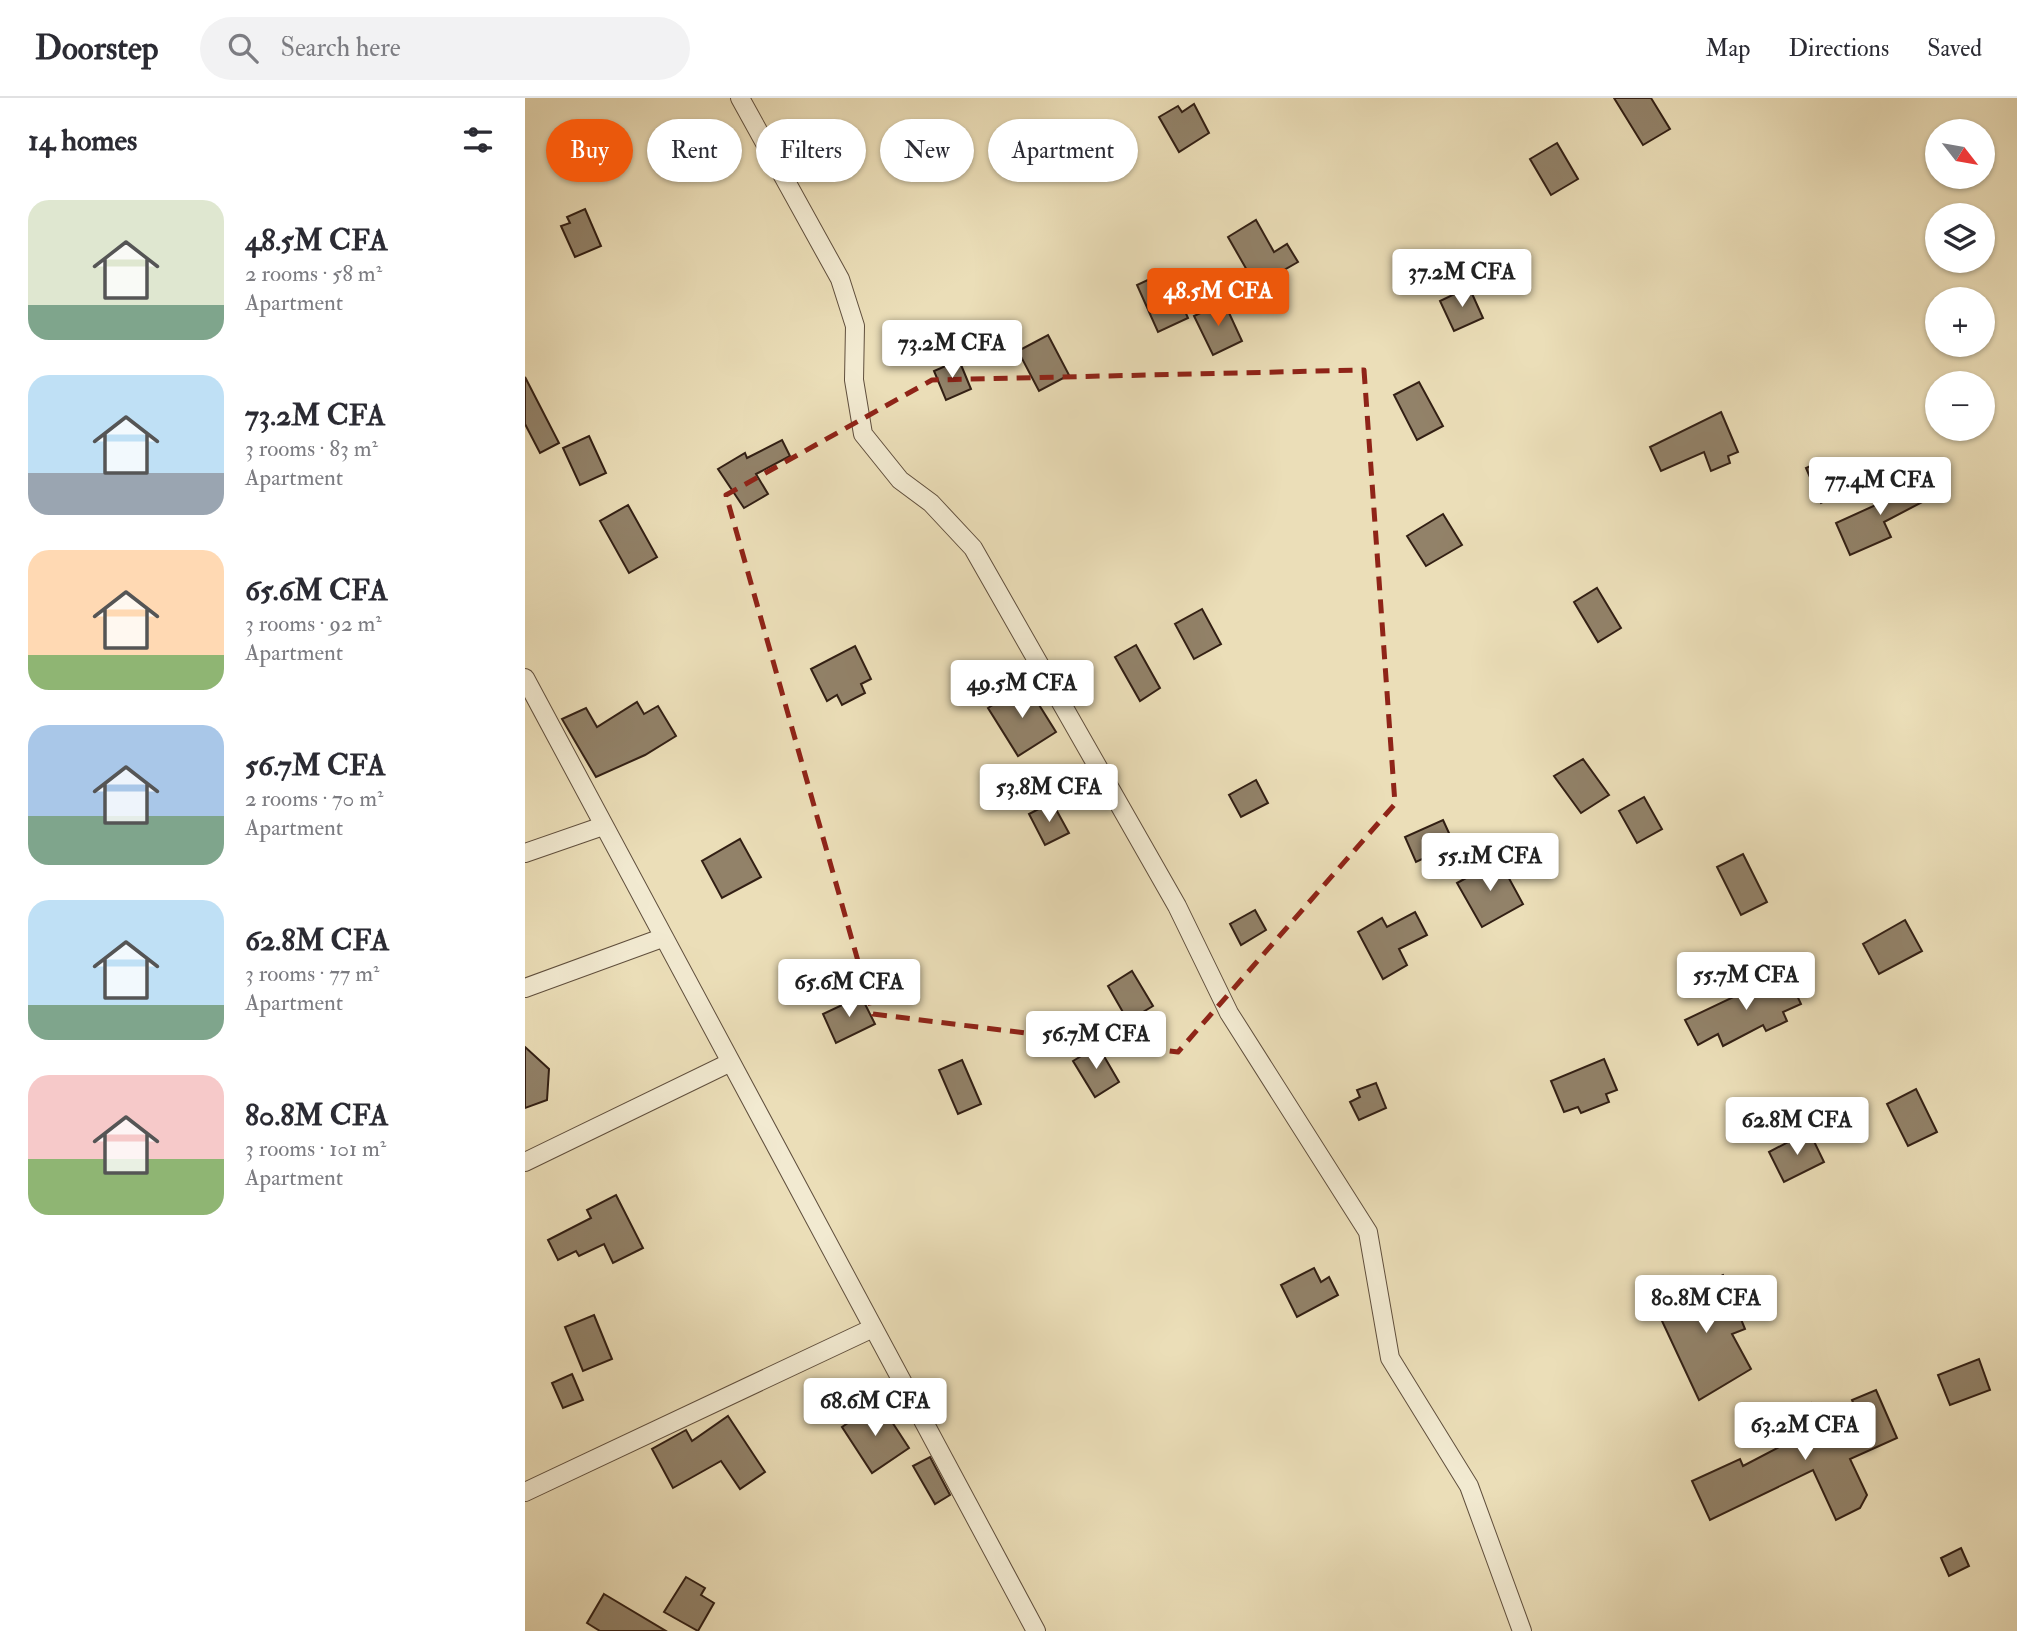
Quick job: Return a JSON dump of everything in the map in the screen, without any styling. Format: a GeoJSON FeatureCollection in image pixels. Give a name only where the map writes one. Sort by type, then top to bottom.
{"type":"FeatureCollection","features":[{"type":"Feature","properties":{"kind":"street"},"geometry":{"type":"LineString","coordinates":[[740,98],[840,279],[855,326],[854,380],[863,434],[900,481],[931,503],[973,548],[1177,906],[1229,1013],[1368,1232],[1390,1358],[1469,1486],[1522,1631]]}},
{"type":"Feature","properties":{"kind":"street"},"geometry":{"type":"LineString","coordinates":[[525,678],[532,707],[603,826],[1036,1631]]}},
{"type":"Feature","properties":{"kind":"street"},"geometry":{"type":"LineString","coordinates":[[525,852],[603,826]]}},
{"type":"Feature","properties":{"kind":"street"},"geometry":{"type":"LineString","coordinates":[[525,988],[662,938]]}},
{"type":"Feature","properties":{"kind":"street"},"geometry":{"type":"LineString","coordinates":[[525,1162],[729,1063]]}},
{"type":"Feature","properties":{"kind":"street"},"geometry":{"type":"LineString","coordinates":[[525,1492],[873,1328]]}},
{"type":"Feature","properties":{"kind":"highlighted area"},"geometry":{"type":"Polygon","coordinates":[[[1364,370],[1395,804],[1178,1052],[873,1014],[726,495],[932,380],[1364,370]]]}},
{"type":"Feature","properties":{"kind":"building"},"geometry":{"type":"Polygon","coordinates":[[[1614,98],[1651,98],[1670,129],[1643,145],[1614,98]]]}},
{"type":"Feature","properties":{"kind":"building"},"geometry":{"type":"Polygon","coordinates":[[[1194,104],[1209,133],[1179,152],[1159,117],[1178,106],[1182,112],[1194,104]]]}},
{"type":"Feature","properties":{"kind":"building"},"geometry":{"type":"Polygon","coordinates":[[[1557,143],[1578,179],[1551,195],[1530,159],[1557,143]]]}},
{"type":"Feature","properties":{"kind":"building"},"geometry":{"type":"Polygon","coordinates":[[[585,209],[601,246],[575,257],[561,226],[570,223],[567,217],[585,209]]]}},
{"type":"Feature","properties":{"kind":"building"},"geometry":{"type":"Polygon","coordinates":[[[1256,220],[1274,252],[1287,244],[1298,262],[1256,286],[1228,237],[1256,220]]]}},
{"type":"Feature","properties":{"kind":"building"},"geometry":{"type":"Polygon","coordinates":[[[1167,271],[1188,318],[1158,332],[1137,285],[1167,271]]]}},
{"type":"Feature","properties":{"kind":"building"},"geometry":{"type":"Polygon","coordinates":[[[1469,287],[1483,318],[1454,331],[1440,301],[1469,287]]]}},
{"type":"Feature","properties":{"kind":"building"},"geometry":{"type":"Polygon","coordinates":[[[1224,302],[1242,341],[1213,355],[1194,316],[1224,302]]]}},
{"type":"Feature","properties":{"kind":"building"},"geometry":{"type":"Polygon","coordinates":[[[1048,335],[1069,375],[1039,391],[1018,351],[1048,335]]]}},
{"type":"Feature","properties":{"kind":"building"},"geometry":{"type":"Polygon","coordinates":[[[959,360],[971,389],[946,400],[934,371],[959,360]]]}},
{"type":"Feature","properties":{"kind":"building"},"geometry":{"type":"Polygon","coordinates":[[[525,377],[559,443],[540,453],[525,424],[525,377]]]}},
{"type":"Feature","properties":{"kind":"building"},"geometry":{"type":"Polygon","coordinates":[[[1419,382],[1443,426],[1417,440],[1394,395],[1419,382]]]}},
{"type":"Feature","properties":{"kind":"building"},"geometry":{"type":"Polygon","coordinates":[[[1721,412],[1738,452],[1728,456],[1730,463],[1711,471],[1704,452],[1661,471],[1650,447],[1721,412]]]}},
{"type":"Feature","properties":{"kind":"building"},"geometry":{"type":"Polygon","coordinates":[[[589,436],[606,473],[580,485],[563,448],[589,436]]]}},
{"type":"Feature","properties":{"kind":"building"},"geometry":{"type":"Polygon","coordinates":[[[782,440],[790,456],[756,474],[768,494],[744,508],[718,469],[745,453],[747,458],[782,440]]]}},
{"type":"Feature","properties":{"kind":"building"},"geometry":{"type":"Polygon","coordinates":[[[1824,460],[1839,494],[1821,503],[1806,468],[1824,460]]]}},
{"type":"Feature","properties":{"kind":"building"},"geometry":{"type":"Polygon","coordinates":[[[1916,477],[1928,499],[1884,522],[1891,537],[1850,555],[1836,523],[1889,499],[1885,493],[1916,477]]]}},
{"type":"Feature","properties":{"kind":"building"},"geometry":{"type":"Polygon","coordinates":[[[628,505],[657,557],[629,573],[600,521],[628,505]]]}},
{"type":"Feature","properties":{"kind":"building"},"geometry":{"type":"Polygon","coordinates":[[[1443,514],[1462,545],[1426,566],[1407,536],[1443,514]]]}},
{"type":"Feature","properties":{"kind":"building"},"geometry":{"type":"Polygon","coordinates":[[[1597,588],[1621,628],[1598,642],[1574,602],[1597,588]]]}},
{"type":"Feature","properties":{"kind":"building"},"geometry":{"type":"Polygon","coordinates":[[[1202,609],[1221,644],[1194,659],[1175,624],[1202,609]]]}},
{"type":"Feature","properties":{"kind":"building"},"geometry":{"type":"Polygon","coordinates":[[[1136,645],[1160,688],[1140,701],[1115,657],[1136,645]]]}},
{"type":"Feature","properties":{"kind":"building"},"geometry":{"type":"Polygon","coordinates":[[[855,646],[871,679],[861,684],[865,693],[842,705],[837,695],[827,701],[811,669],[855,646]]]}},
{"type":"Feature","properties":{"kind":"building"},"geometry":{"type":"Polygon","coordinates":[[[1026,684],[1056,732],[1018,756],[988,708],[1026,684]]]}},
{"type":"Feature","properties":{"kind":"building"},"geometry":{"type":"Polygon","coordinates":[[[637,702],[644,714],[658,706],[676,736],[645,755],[596,777],[562,719],[586,708],[597,727],[637,702]]]}},
{"type":"Feature","properties":{"kind":"building"},"geometry":{"type":"Polygon","coordinates":[[[1583,759],[1609,795],[1581,813],[1554,776],[1583,759]]]}},
{"type":"Feature","properties":{"kind":"building"},"geometry":{"type":"Polygon","coordinates":[[[1256,780],[1268,803],[1241,817],[1229,795],[1256,780]]]}},
{"type":"Feature","properties":{"kind":"building"},"geometry":{"type":"Polygon","coordinates":[[[1644,797],[1662,829],[1637,843],[1619,811],[1644,797]]]}},
{"type":"Feature","properties":{"kind":"building"},"geometry":{"type":"Polygon","coordinates":[[[1052,802],[1069,833],[1045,845],[1029,814],[1052,802]]]}},
{"type":"Feature","properties":{"kind":"building"},"geometry":{"type":"Polygon","coordinates":[[[1443,820],[1454,844],[1416,862],[1405,837],[1443,820]]]}},
{"type":"Feature","properties":{"kind":"building"},"geometry":{"type":"Polygon","coordinates":[[[740,839],[761,877],[722,898],[702,861],[740,839]]]}},
{"type":"Feature","properties":{"kind":"building"},"geometry":{"type":"Polygon","coordinates":[[[1743,854],[1767,902],[1741,915],[1717,867],[1743,854]]]}},
{"type":"Feature","properties":{"kind":"building"},"geometry":{"type":"Polygon","coordinates":[[[1499,860],[1523,904],[1482,927],[1457,883],[1499,860]]]}},
{"type":"Feature","properties":{"kind":"building"},"geometry":{"type":"Polygon","coordinates":[[[1255,910],[1266,930],[1241,945],[1230,924],[1255,910]]]}},
{"type":"Feature","properties":{"kind":"building"},"geometry":{"type":"Polygon","coordinates":[[[1415,912],[1427,935],[1399,949],[1407,965],[1383,979],[1358,932],[1382,918],[1387,927],[1415,912]]]}},
{"type":"Feature","properties":{"kind":"building"},"geometry":{"type":"Polygon","coordinates":[[[1905,920],[1922,951],[1879,974],[1863,944],[1905,920]]]}},
{"type":"Feature","properties":{"kind":"building"},"geometry":{"type":"Polygon","coordinates":[[[1132,971],[1153,1006],[1128,1021],[1108,986],[1132,971]]]}},
{"type":"Feature","properties":{"kind":"building"},"geometry":{"type":"Polygon","coordinates":[[[1786,972],[1801,1004],[1783,1012],[1787,1021],[1766,1031],[1763,1025],[1723,1046],[1718,1034],[1698,1045],[1685,1020],[1786,972]]]}},
{"type":"Feature","properties":{"kind":"building"},"geometry":{"type":"Polygon","coordinates":[[[861,996],[875,1024],[836,1043],[823,1014],[861,996]]]}},
{"type":"Feature","properties":{"kind":"building"},"geometry":{"type":"Polygon","coordinates":[[[1098,1046],[1119,1082],[1095,1097],[1073,1061],[1098,1046]]]}},
{"type":"Feature","properties":{"kind":"building"},"geometry":{"type":"Polygon","coordinates":[[[525,1047],[549,1069],[547,1100],[525,1108],[525,1047]]]}},
{"type":"Feature","properties":{"kind":"building"},"geometry":{"type":"Polygon","coordinates":[[[1604,1059],[1617,1090],[1606,1094],[1609,1102],[1581,1113],[1578,1107],[1564,1112],[1551,1081],[1604,1059]]]}},
{"type":"Feature","properties":{"kind":"building"},"geometry":{"type":"Polygon","coordinates":[[[962,1060],[981,1104],[958,1114],[939,1070],[962,1060]]]}},
{"type":"Feature","properties":{"kind":"building"},"geometry":{"type":"Polygon","coordinates":[[[1376,1083],[1386,1108],[1359,1120],[1350,1102],[1360,1097],[1357,1090],[1376,1083]]]}},
{"type":"Feature","properties":{"kind":"building"},"geometry":{"type":"Polygon","coordinates":[[[1916,1089],[1937,1132],[1908,1146],[1887,1104],[1916,1089]]]}},
{"type":"Feature","properties":{"kind":"building"},"geometry":{"type":"Polygon","coordinates":[[[1809,1131],[1824,1162],[1784,1182],[1769,1152],[1809,1131]]]}},
{"type":"Feature","properties":{"kind":"building"},"geometry":{"type":"Polygon","coordinates":[[[616,1195],[643,1248],[613,1263],[604,1244],[579,1256],[576,1251],[558,1260],[548,1240],[591,1218],[587,1210],[616,1195]]]}},
{"type":"Feature","properties":{"kind":"building"},"geometry":{"type":"Polygon","coordinates":[[[1314,1268],[1321,1282],[1329,1277],[1338,1295],[1297,1317],[1281,1285],[1314,1268]]]}},
{"type":"Feature","properties":{"kind":"building"},"geometry":{"type":"Polygon","coordinates":[[[1723,1275],[1745,1329],[1732,1334],[1751,1369],[1699,1400],[1655,1306],[1723,1275]]]}},
{"type":"Feature","properties":{"kind":"building"},"geometry":{"type":"Polygon","coordinates":[[[594,1315],[612,1359],[583,1371],[565,1327],[594,1315]]]}},
{"type":"Feature","properties":{"kind":"building"},"geometry":{"type":"Polygon","coordinates":[[[1979,1359],[1990,1390],[1950,1405],[1938,1375],[1979,1359]]]}},
{"type":"Feature","properties":{"kind":"building"},"geometry":{"type":"Polygon","coordinates":[[[572,1374],[583,1400],[563,1408],[552,1383],[572,1374]]]}},
{"type":"Feature","properties":{"kind":"building"},"geometry":{"type":"Polygon","coordinates":[[[1876,1390],[1897,1438],[1850,1459],[1867,1495],[1860,1508],[1836,1520],[1813,1470],[1710,1520],[1692,1481],[1740,1459],[1743,1466],[1806,1433],[1795,1412],[1811,1403],[1826,1431],[1859,1417],[1852,1400],[1876,1390]]]}},
{"type":"Feature","properties":{"kind":"building"},"geometry":{"type":"Polygon","coordinates":[[[879,1402],[909,1448],[872,1473],[842,1427],[879,1402]]]}},
{"type":"Feature","properties":{"kind":"building"},"geometry":{"type":"Polygon","coordinates":[[[728,1416],[765,1472],[740,1489],[721,1461],[673,1488],[652,1449],[686,1430],[692,1441],[728,1416]]]}},
{"type":"Feature","properties":{"kind":"building"},"geometry":{"type":"Polygon","coordinates":[[[930,1457],[950,1495],[935,1504],[913,1466],[930,1457]]]}},
{"type":"Feature","properties":{"kind":"building"},"geometry":{"type":"Polygon","coordinates":[[[1961,1548],[1969,1566],[1949,1576],[1941,1558],[1961,1548]]]}},
{"type":"Feature","properties":{"kind":"building"},"geometry":{"type":"Polygon","coordinates":[[[686,1577],[705,1588],[701,1595],[714,1603],[698,1631],[664,1612],[686,1577]]]}},
{"type":"Feature","properties":{"kind":"building"},"geometry":{"type":"Polygon","coordinates":[[[604,1594],[666,1631],[600,1631],[587,1623],[604,1594]]]}}]}
